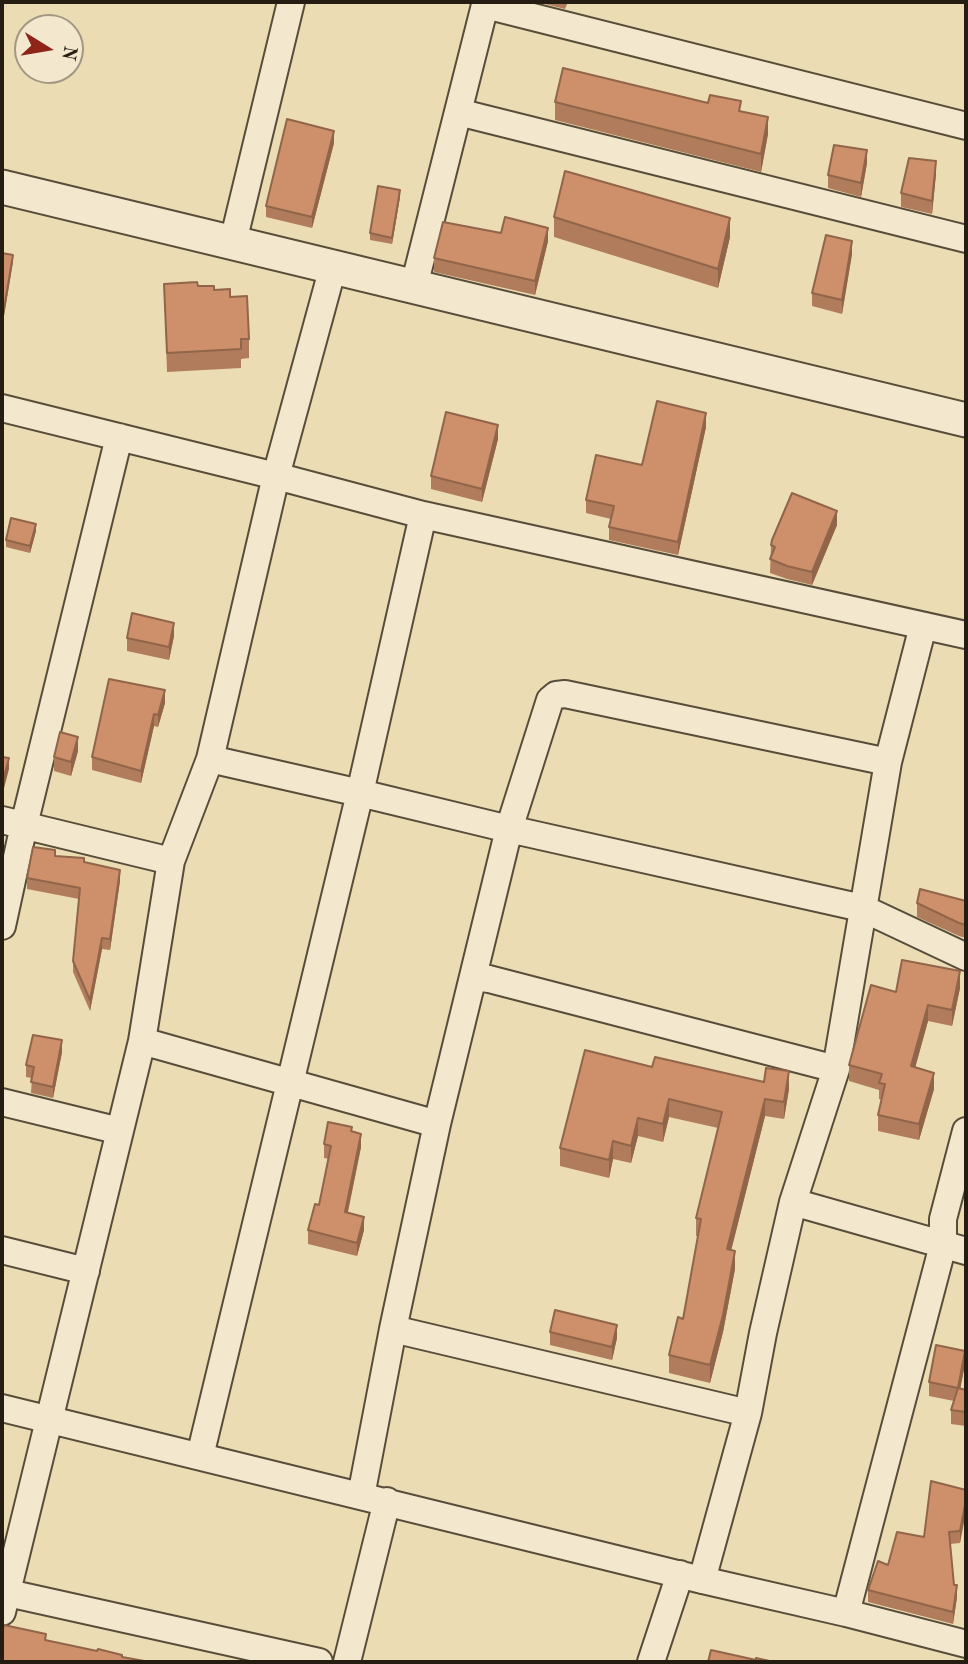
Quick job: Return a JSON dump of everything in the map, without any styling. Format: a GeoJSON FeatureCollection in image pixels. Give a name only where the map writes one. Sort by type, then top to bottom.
{"type":"FeatureCollection","features":[{"type":"Feature","properties":{"kind":"street"},"geometry":{"type":"LineString","coordinates":[[233,242],[291,2]]}},
{"type":"Feature","properties":{"kind":"street"},"geometry":{"type":"LineString","coordinates":[[414,286],[485,5],[966,126]]}},
{"type":"Feature","properties":{"kind":"street"},"geometry":{"type":"LineString","coordinates":[[458,112],[966,239]]}},
{"type":"Feature","properties":{"kind":"street"},"geometry":{"type":"LineString","coordinates":[[2,187],[966,418]]}},
{"type":"Feature","properties":{"kind":"street"},"geometry":{"type":"LineString","coordinates":[[319,1662],[5,1603],[142,1041],[171,861],[210,759],[276,476],[333,267]]}},
{"type":"Feature","properties":{"kind":"street"},"geometry":{"type":"LineString","coordinates":[[2,408],[423,515],[966,635]]}},
{"type":"Feature","properties":{"kind":"street"},"geometry":{"type":"LineString","coordinates":[[2,926],[13,823],[120,437]]}},
{"type":"Feature","properties":{"kind":"street"},"geometry":{"type":"LineString","coordinates":[[200,1456],[360,793],[423,515]]}},
{"type":"Feature","properties":{"kind":"street"},"geometry":{"type":"LineString","coordinates":[[651,1662],[691,1577],[748,1413],[793,1202],[836,1069],[888,762],[923,626]]}},
{"type":"Feature","properties":{"kind":"street"},"geometry":{"type":"LineString","coordinates":[[361,1496],[437,1124],[509,829],[550,700],[556,695],[565,694],[888,762]]}},
{"type":"Feature","properties":{"kind":"street"},"geometry":{"type":"LineString","coordinates":[[210,759],[862,908],[966,957]]}},
{"type":"Feature","properties":{"kind":"street"},"geometry":{"type":"LineString","coordinates":[[13,823],[171,861]]}},
{"type":"Feature","properties":{"kind":"street"},"geometry":{"type":"LineString","coordinates":[[474,977],[836,1069]]}},
{"type":"Feature","properties":{"kind":"street"},"geometry":{"type":"LineString","coordinates":[[142,1041],[437,1124]]}},
{"type":"Feature","properties":{"kind":"street"},"geometry":{"type":"LineString","coordinates":[[2,1102],[120,1131]]}},
{"type":"Feature","properties":{"kind":"street"},"geometry":{"type":"LineString","coordinates":[[845,1613],[954,1248],[943,1219],[966,1131]]}},
{"type":"Feature","properties":{"kind":"street"},"geometry":{"type":"LineString","coordinates":[[793,1202],[954,1248]]}},
{"type":"Feature","properties":{"kind":"street"},"geometry":{"type":"LineString","coordinates":[[2,1250],[86,1271]]}},
{"type":"Feature","properties":{"kind":"street"},"geometry":{"type":"LineString","coordinates":[[393,1329],[748,1413]]}},
{"type":"Feature","properties":{"kind":"street"},"geometry":{"type":"LineString","coordinates":[[2,1408],[966,1644]]}},
{"type":"Feature","properties":{"kind":"street"},"geometry":{"type":"LineString","coordinates":[[347,1662],[387,1502]]}},
{"type":"Feature","properties":{"kind":"building"},"geometry":{"type":"Polygon","coordinates":[[[563,68],[708,103],[710,95],[741,101],[739,111],[768,117],[761,154],[555,102],[563,68]]]}},
{"type":"Feature","properties":{"kind":"building"},"geometry":{"type":"Polygon","coordinates":[[[287,119],[334,131],[312,217],[266,206],[287,119]]]}},
{"type":"Feature","properties":{"kind":"building"},"geometry":{"type":"Polygon","coordinates":[[[834,145],[867,150],[861,183],[828,175],[834,145]]]}},
{"type":"Feature","properties":{"kind":"building"},"geometry":{"type":"Polygon","coordinates":[[[909,158],[936,161],[932,201],[901,193],[909,158]]]}},
{"type":"Feature","properties":{"kind":"building"},"geometry":{"type":"Polygon","coordinates":[[[565,171],[730,218],[718,269],[554,217],[565,171]]]}},
{"type":"Feature","properties":{"kind":"building"},"geometry":{"type":"Polygon","coordinates":[[[378,186],[400,190],[392,238],[370,233],[378,186]]]}},
{"type":"Feature","properties":{"kind":"building"},"geometry":{"type":"Polygon","coordinates":[[[505,217],[548,228],[535,281],[434,258],[443,222],[501,233],[505,217]]]}},
{"type":"Feature","properties":{"kind":"building"},"geometry":{"type":"Polygon","coordinates":[[[826,235],[852,241],[842,300],[812,293],[826,235]]]}},
{"type":"Feature","properties":{"kind":"building"},"geometry":{"type":"Polygon","coordinates":[[[2,253],[13,255],[3,315],[2,315],[2,253]]]}},
{"type":"Feature","properties":{"kind":"building"},"geometry":{"type":"Polygon","coordinates":[[[197,282],[198,286],[214,286],[214,290],[230,289],[230,297],[247,296],[249,339],[241,339],[241,349],[167,353],[164,284],[197,282]]]}},
{"type":"Feature","properties":{"kind":"building"},"geometry":{"type":"Polygon","coordinates":[[[657,401],[706,413],[678,542],[609,527],[614,506],[586,500],[596,455],[642,465],[657,401]]]}},
{"type":"Feature","properties":{"kind":"building"},"geometry":{"type":"Polygon","coordinates":[[[446,412],[498,425],[482,489],[431,476],[446,412]]]}},
{"type":"Feature","properties":{"kind":"building"},"geometry":{"type":"Polygon","coordinates":[[[792,493],[837,511],[812,572],[770,559],[775,547],[771,545],[772,540],[792,493]]]}},
{"type":"Feature","properties":{"kind":"building"},"geometry":{"type":"Polygon","coordinates":[[[11,518],[36,524],[30,546],[6,540],[11,518]]]}},
{"type":"Feature","properties":{"kind":"building"},"geometry":{"type":"Polygon","coordinates":[[[132,613],[174,623],[169,647],[127,638],[132,613]]]}},
{"type":"Feature","properties":{"kind":"building"},"geometry":{"type":"Polygon","coordinates":[[[109,679],[165,690],[158,715],[154,714],[141,771],[92,757],[109,679]]]}},
{"type":"Feature","properties":{"kind":"building"},"geometry":{"type":"Polygon","coordinates":[[[60,732],[78,737],[71,762],[54,757],[60,732]]]}},
{"type":"Feature","properties":{"kind":"building"},"geometry":{"type":"Polygon","coordinates":[[[2,757],[9,758],[2,784],[2,757]]]}},
{"type":"Feature","properties":{"kind":"building"},"geometry":{"type":"Polygon","coordinates":[[[33,847],[55,850],[55,856],[84,858],[84,862],[120,870],[110,939],[102,938],[90,1000],[73,961],[80,888],[27,878],[33,847]]]}},
{"type":"Feature","properties":{"kind":"building"},"geometry":{"type":"Polygon","coordinates":[[[920,889],[966,901],[966,925],[917,903],[920,889]]]}},
{"type":"Feature","properties":{"kind":"building"},"geometry":{"type":"Polygon","coordinates":[[[902,960],[960,971],[952,1010],[928,1005],[911,1066],[934,1073],[919,1124],[878,1115],[885,1084],[879,1083],[882,1074],[849,1065],[871,985],[896,992],[902,960]]]}},
{"type":"Feature","properties":{"kind":"building"},"geometry":{"type":"Polygon","coordinates":[[[33,1035],[62,1040],[53,1087],[31,1082],[34,1067],[26,1065],[33,1035]]]}},
{"type":"Feature","properties":{"kind":"building"},"geometry":{"type":"Polygon","coordinates":[[[585,1050],[652,1067],[655,1057],[764,1082],[766,1068],[789,1071],[784,1102],[765,1099],[727,1249],[735,1251],[710,1365],[669,1355],[678,1317],[683,1319],[701,1219],[696,1218],[722,1112],[669,1099],[663,1124],[638,1118],[631,1146],[613,1141],[609,1160],[560,1148],[585,1050]]]}},
{"type":"Feature","properties":{"kind":"building"},"geometry":{"type":"Polygon","coordinates":[[[328,1122],[352,1127],[351,1131],[361,1134],[345,1212],[364,1217],[357,1243],[308,1230],[315,1204],[319,1205],[331,1146],[324,1144],[328,1122]]]}},
{"type":"Feature","properties":{"kind":"building"},"geometry":{"type":"Polygon","coordinates":[[[555,1310],[617,1325],[612,1347],[550,1332],[555,1310]]]}},
{"type":"Feature","properties":{"kind":"building"},"geometry":{"type":"Polygon","coordinates":[[[936,1345],[965,1351],[958,1388],[929,1382],[936,1345]]]}},
{"type":"Feature","properties":{"kind":"building"},"geometry":{"type":"Polygon","coordinates":[[[958,1388],[966,1390],[966,1412],[951,1410],[958,1388]]]}},
{"type":"Feature","properties":{"kind":"building"},"geometry":{"type":"Polygon","coordinates":[[[931,1481],[966,1490],[960,1531],[949,1532],[954,1585],[957,1585],[953,1612],[868,1590],[878,1561],[888,1565],[897,1532],[924,1537],[931,1481]]]}},
{"type":"Feature","properties":{"kind":"building"},"geometry":{"type":"Polygon","coordinates":[[[4,1625],[46,1634],[45,1640],[150,1662],[2,1662],[4,1625]]]}},
{"type":"Feature","properties":{"kind":"building"},"geometry":{"type":"Polygon","coordinates":[[[711,1650],[756,1660],[774,1662],[708,1662],[711,1650]]]}}]}
